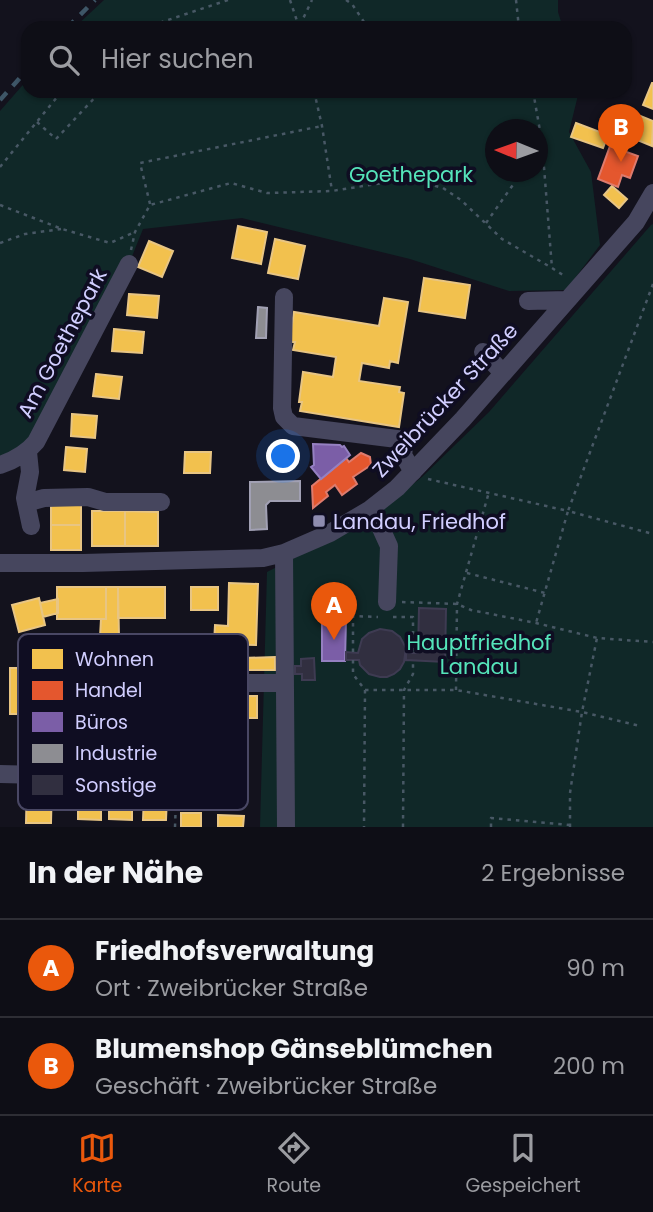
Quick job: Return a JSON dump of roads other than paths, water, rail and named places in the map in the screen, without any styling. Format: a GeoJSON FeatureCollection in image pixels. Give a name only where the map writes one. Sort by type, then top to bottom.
{"type":"FeatureCollection","features":[{"type":"Feature","properties":{"kind":"street"},"geometry":{"type":"LineString","coordinates":[[636,222],[653,193]]}},
{"type":"Feature","properties":{"kind":"street"},"geometry":{"type":"LineString","coordinates":[[636,222],[653,213]]}},
{"type":"Feature","properties":{"kind":"street","name":"Zweibrücker Straße"},"geometry":{"type":"LineString","coordinates":[[0,563],[263,558],[284,553],[330,533],[369,510],[413,472],[636,222]]}},
{"type":"Feature","properties":{"kind":"street","name":"Am Goethepark"},"geometry":{"type":"LineString","coordinates":[[0,465],[28,452],[36,442],[129,264]]}},
{"type":"Feature","properties":{"kind":"street"},"geometry":{"type":"LineString","coordinates":[[528,300],[573,293]]}},
{"type":"Feature","properties":{"kind":"street"},"geometry":{"type":"LineString","coordinates":[[284,297],[284,417],[293,426],[405,440],[403,454],[413,472]]}},
{"type":"Feature","properties":{"kind":"street"},"geometry":{"type":"LineString","coordinates":[[483,352],[503,373]]}},
{"type":"Feature","properties":{"kind":"street"},"geometry":{"type":"LineString","coordinates":[[28,452],[30,472],[25,498],[31,526]]}},
{"type":"Feature","properties":{"kind":"street"},"geometry":{"type":"LineString","coordinates":[[26,503],[44,498],[88,497],[105,502],[161,502]]}},
{"type":"Feature","properties":{"kind":"street"},"geometry":{"type":"LineString","coordinates":[[369,510],[389,546],[387,602]]}},
{"type":"Feature","properties":{"kind":"street"},"geometry":{"type":"LineString","coordinates":[[284,553],[286,827]]}},
{"type":"Feature","properties":{"kind":"street"},"geometry":{"type":"LineString","coordinates":[[248,683],[284,683]]}},
{"type":"Feature","properties":{"kind":"street"},"geometry":{"type":"LineString","coordinates":[[0,774],[18,774]]}},
{"type":"Feature","properties":{"kind":"railway"},"geometry":{"type":"LineString","coordinates":[[74,21],[95,0]]}},
{"type":"Feature","properties":{"kind":"railway"},"geometry":{"type":"LineString","coordinates":[[0,100],[21,77]]}},
{"type":"Feature","properties":{"kind":"place","name":"Blumenshop Gänseblümchen"},"geometry":{"type":"Point","coordinates":[621,162]}},
{"type":"Feature","properties":{"kind":"place","name":"Landau, Friedhof"},"geometry":{"type":"Point","coordinates":[319,521]}},
{"type":"Feature","properties":{"kind":"place","name":"Friedhofsverwaltung"},"geometry":{"type":"Point","coordinates":[334,640]}},
{"type":"Feature","properties":{"kind":"park label","name":"Goethepark"},"geometry":{"type":"Point","coordinates":[411,174]}},
{"type":"Feature","properties":{"kind":"park label","name":"Hauptfriedhof Landau"},"geometry":{"type":"Point","coordinates":[479,654]}}]}
